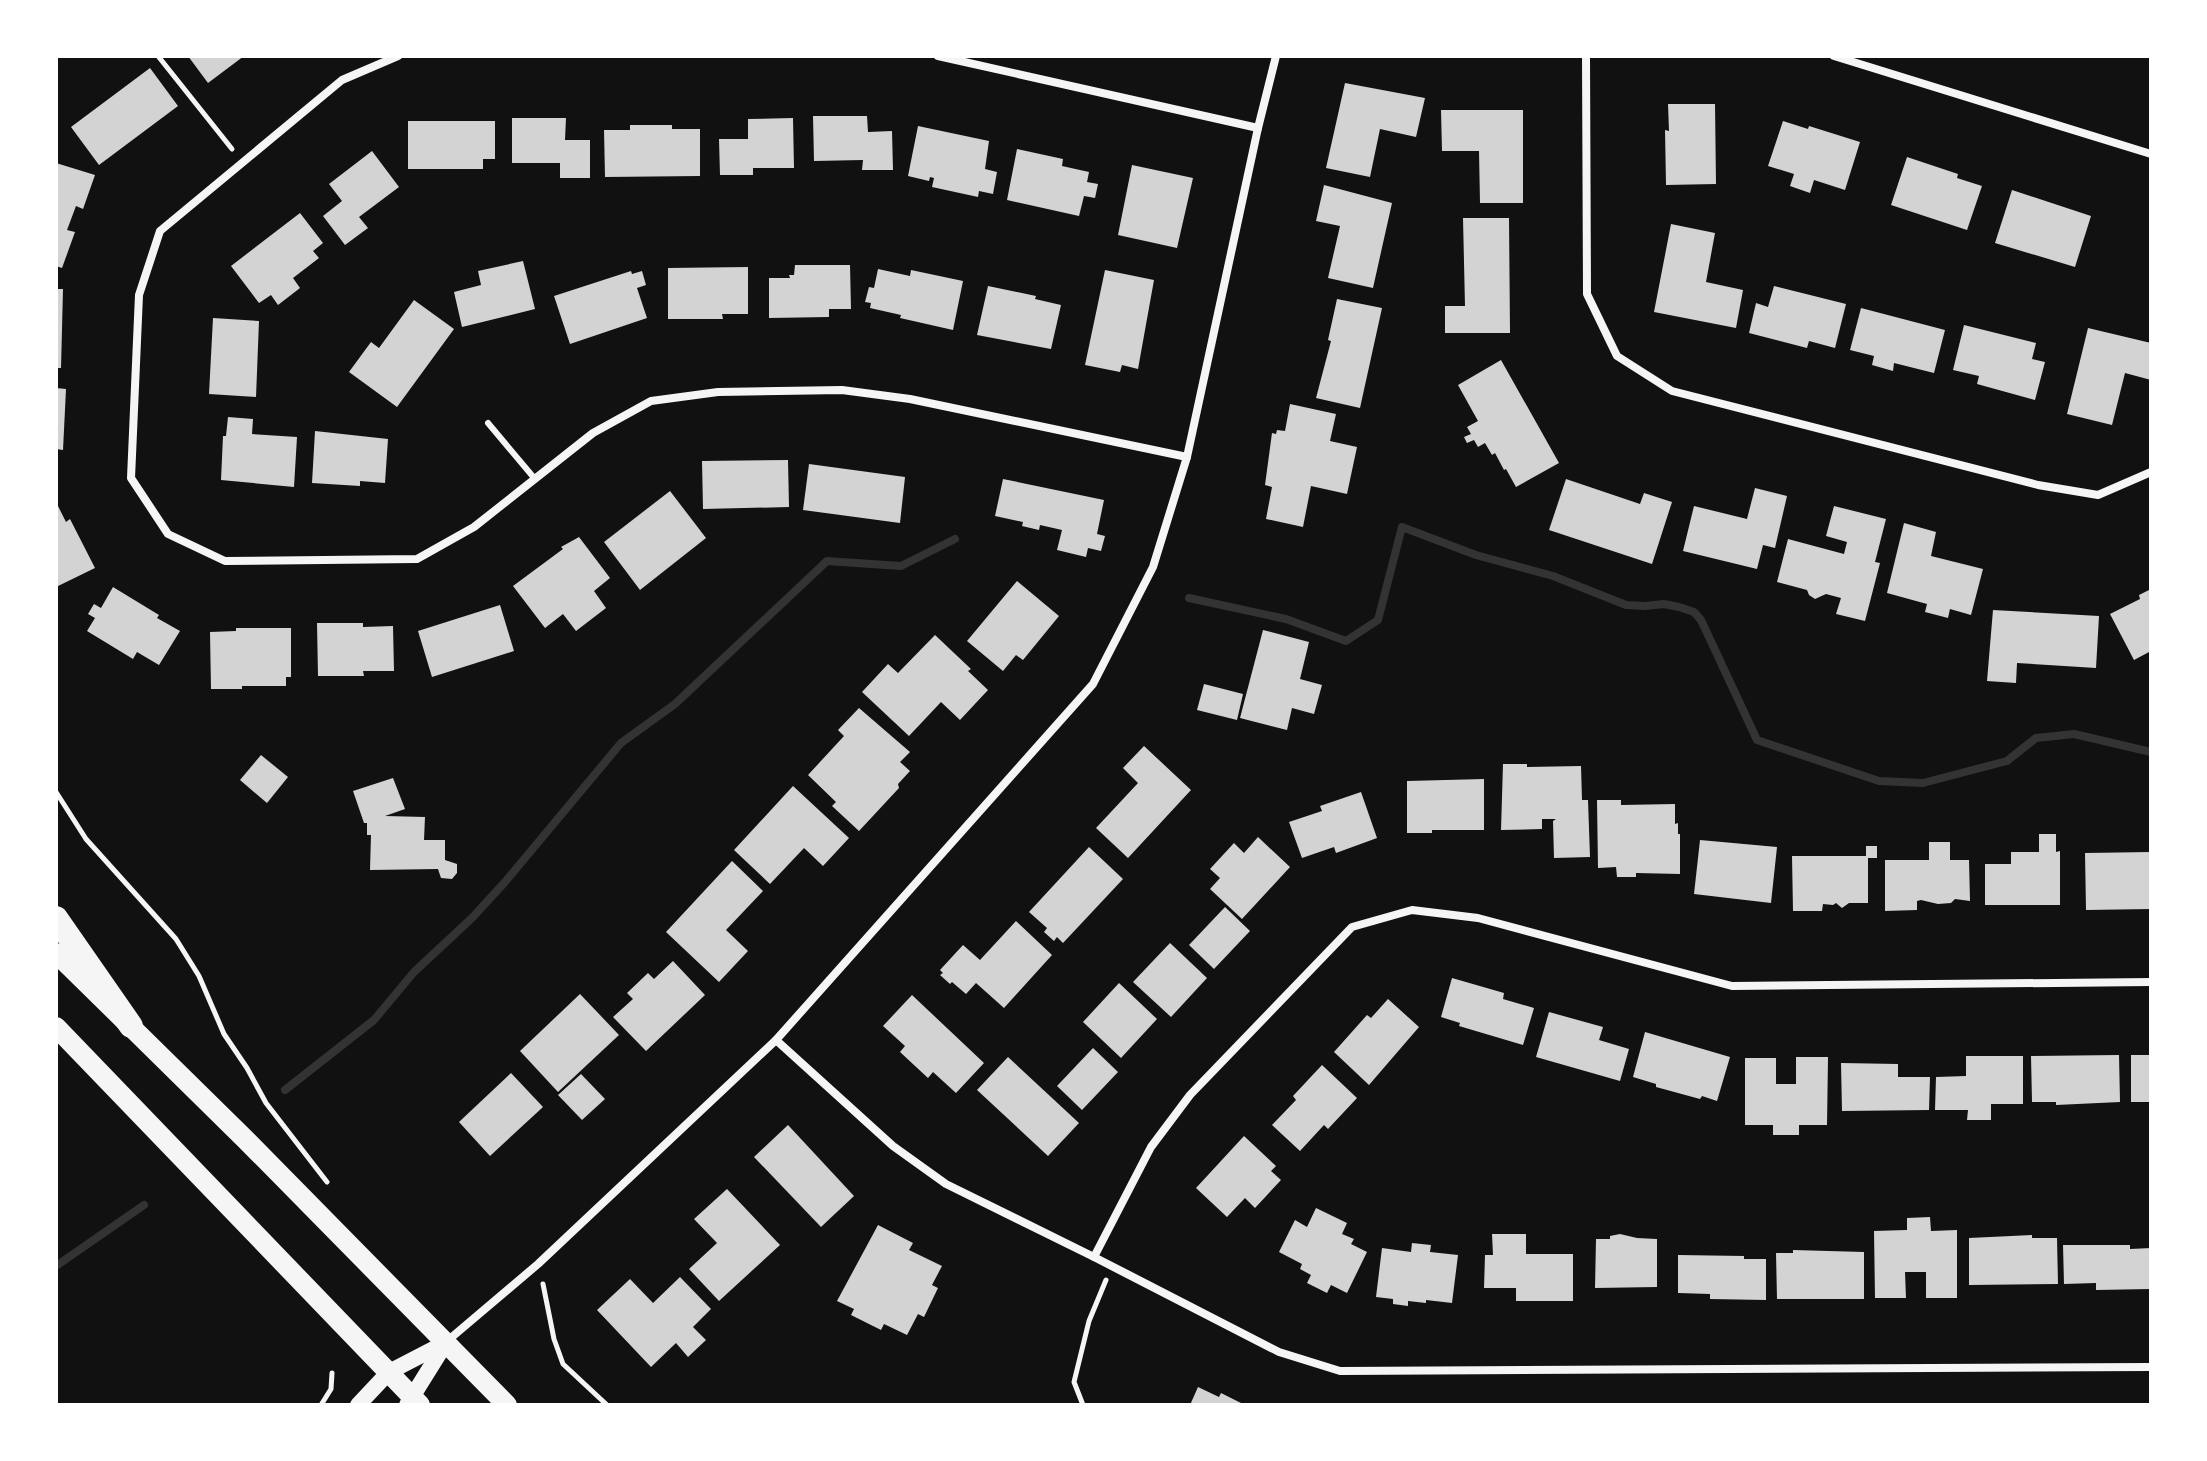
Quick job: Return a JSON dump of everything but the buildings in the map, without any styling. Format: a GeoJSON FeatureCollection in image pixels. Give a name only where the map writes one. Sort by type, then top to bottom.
{"type":"FeatureCollection","features":[{"type":"Feature","properties":{"kind":"highway"},"geometry":{"type":"LineString","coordinates":[[56,918],[131,1026]]}},
{"type":"Feature","properties":{"kind":"main road"},"geometry":{"type":"LineString","coordinates":[[56,953],[507,1405]]}},
{"type":"Feature","properties":{"kind":"main road"},"geometry":{"type":"LineString","coordinates":[[56,1027],[389,1372],[414,1403],[445,1343]]}},
{"type":"Feature","properties":{"kind":"main road"},"geometry":{"type":"LineString","coordinates":[[358,1405],[389,1372],[445,1343]]}},
{"type":"Feature","properties":{"kind":"street"},"geometry":{"type":"LineString","coordinates":[[398,56],[342,80],[160,231],[139,295],[131,478],[168,534],[225,561],[417,559],[474,527],[593,433],[651,401],[718,392],[842,390],[910,399],[1187,457]]}},
{"type":"Feature","properties":{"kind":"street"},"geometry":{"type":"LineString","coordinates":[[938,56],[1258,128]]}},
{"type":"Feature","properties":{"kind":"street"},"geometry":{"type":"LineString","coordinates":[[445,1343],[538,1264],[776,1040],[1093,684],[1153,567],[1187,457],[1276,56]]}},
{"type":"Feature","properties":{"kind":"street"},"geometry":{"type":"LineString","coordinates":[[1586,56],[1587,294],[1617,356],[1672,391],[2038,485],[2098,495],[2151,472]]}},
{"type":"Feature","properties":{"kind":"street"},"geometry":{"type":"LineString","coordinates":[[1834,56],[2151,154]]}},
{"type":"Feature","properties":{"kind":"street"},"geometry":{"type":"LineString","coordinates":[[1094,1257],[1151,1147],[1190,1095],[1352,927],[1412,910],[1478,918],[1732,986],[2151,982]]}},
{"type":"Feature","properties":{"kind":"street"},"geometry":{"type":"LineString","coordinates":[[776,1040],[893,1146],[946,1184],[1279,1352],[1340,1371],[2151,1367]]}},
{"type":"Feature","properties":{"kind":"lane"},"geometry":{"type":"LineString","coordinates":[[488,423],[535,479]]}},
{"type":"Feature","properties":{"kind":"path"},"geometry":{"type":"LineString","coordinates":[[158,56],[243,162]]}},
{"type":"Feature","properties":{"kind":"path"},"geometry":{"type":"LineString","coordinates":[[56,792],[86,839],[176,939],[199,976],[224,1034],[266,1103],[327,1182]]}},
{"type":"Feature","properties":{"kind":"path"},"geometry":{"type":"LineString","coordinates":[[538,1264],[554,1339],[563,1364],[607,1405]]}},
{"type":"Feature","properties":{"kind":"path"},"geometry":{"type":"LineString","coordinates":[[1083,1405],[1074,1382],[1089,1321],[1111,1267]]}},
{"type":"Feature","properties":{"kind":"path"},"geometry":{"type":"LineString","coordinates":[[321,1405],[331,1389],[332,1373]]}},
{"type":"Feature","properties":{"kind":"waterway"},"geometry":{"type":"LineString","coordinates":[[1189,598],[1286,619],[1346,641],[1378,620],[1402,527],[1476,555],[1553,576],[1626,605],[1664,604],[1694,612],[1701,620],[1757,740],[1879,781],[1923,783],[2007,761],[2036,738],[2074,734],[2151,752]]}},
{"type":"Feature","properties":{"kind":"waterway"},"geometry":{"type":"LineString","coordinates":[[285,1090],[374,1020],[414,972],[505,882],[621,743],[675,704],[827,561],[901,566],[955,539]]}},
{"type":"Feature","properties":{"kind":"waterway"},"geometry":{"type":"LineString","coordinates":[[56,1266],[144,1205]]}}]}
